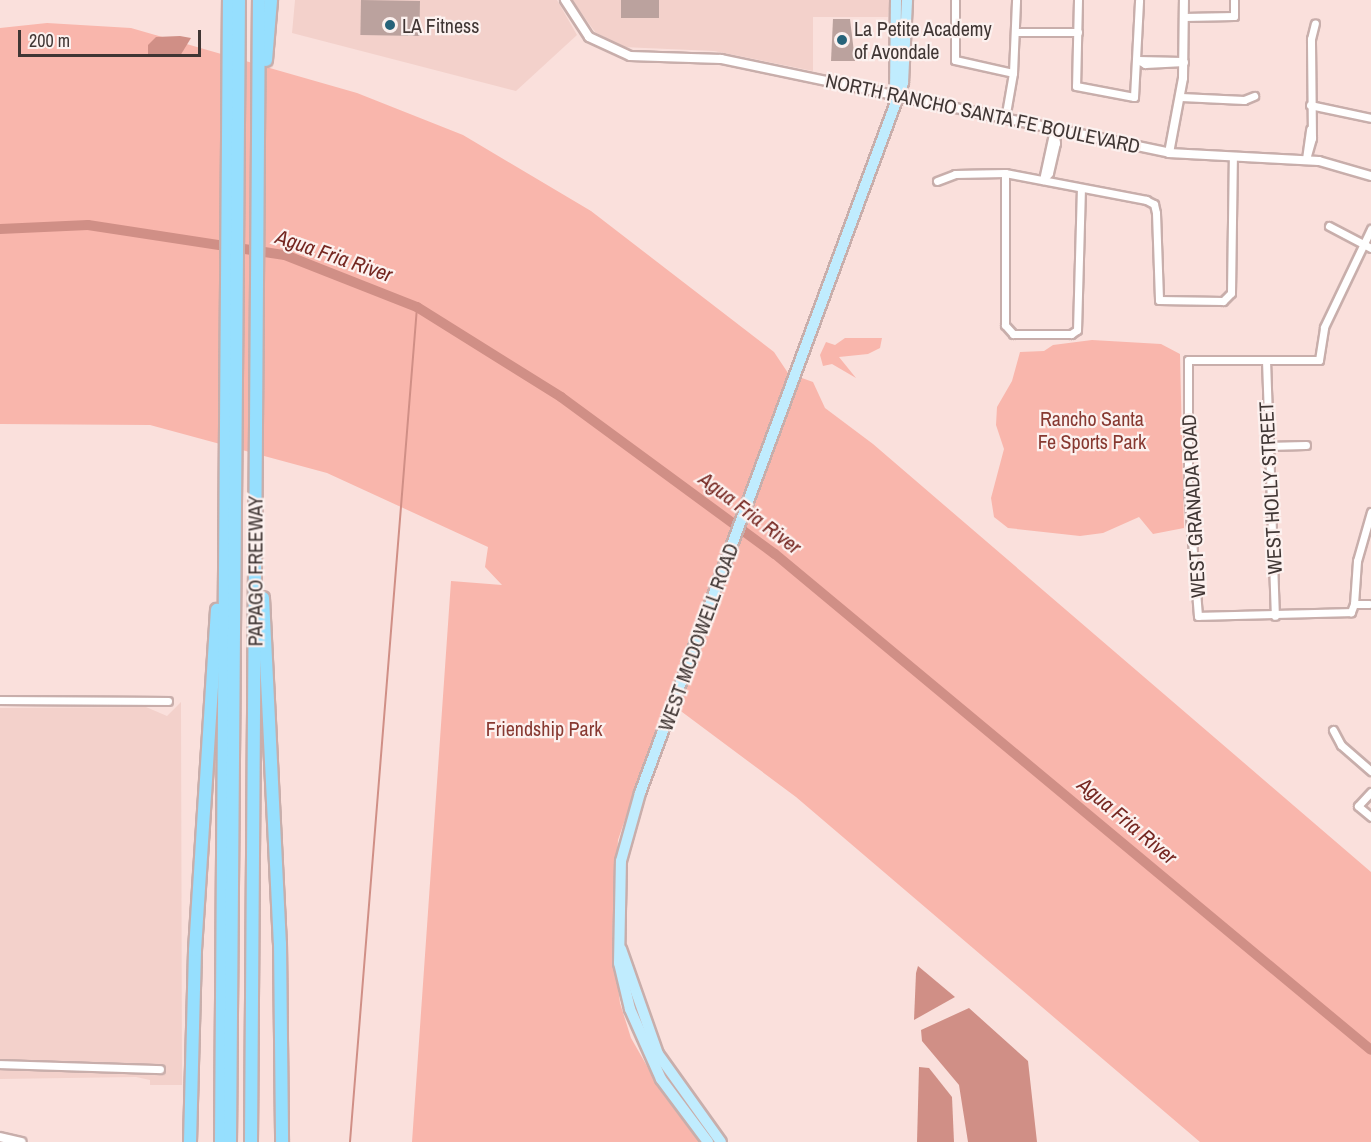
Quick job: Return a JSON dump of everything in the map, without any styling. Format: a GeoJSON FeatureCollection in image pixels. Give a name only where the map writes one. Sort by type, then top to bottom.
{"type":"FeatureCollection","features":[{"type":"Feature","properties":{"kind":"highway"},"geometry":{"type":"LineString","coordinates":[[221,0],[234,36]]}},
{"type":"Feature","properties":{"kind":"highway","name":"PAPAGO FREEWAY"},"geometry":{"type":"LineString","coordinates":[[221,1142],[225,577],[230,473],[234,36],[229,0]]}},
{"type":"Feature","properties":{"kind":"highway"},"geometry":{"type":"LineString","coordinates":[[234,36],[239,0]]}},
{"type":"Feature","properties":{"kind":"highway","name":"PAPAGO FREEWAY"},"geometry":{"type":"LineString","coordinates":[[250,1142],[258,133],[263,45],[259,0]]}},
{"type":"Feature","properties":{"kind":"highway"},"geometry":{"type":"LineString","coordinates":[[263,45],[271,0]]}},
{"type":"Feature","properties":{"kind":"highway"},"geometry":{"type":"LineString","coordinates":[[230,473],[230,1142]]}},
{"type":"Feature","properties":{"kind":"highway"},"geometry":{"type":"LineString","coordinates":[[255,568],[263,599],[266,737],[280,943],[282,1142]]}},
{"type":"Feature","properties":{"kind":"highway"},"geometry":{"type":"LineString","coordinates":[[190,1142],[199,883],[217,608],[225,577]]}},
{"type":"Feature","properties":{"kind":"main road","name":"WEST MCDOWELL ROAD"},"geometry":{"type":"LineString","coordinates":[[895,95],[896,0]]}},
{"type":"Feature","properties":{"kind":"main road","name":"WEST MCDOWELL ROAD"},"geometry":{"type":"LineString","coordinates":[[708,1142],[675,1100],[643,1044],[624,987],[619,887],[624,842],[672,705],[798,368],[905,71],[907,0]]}},
{"type":"Feature","properties":{"kind":"main road","name":"WEST MCDOWELL ROAD"},"geometry":{"type":"LineString","coordinates":[[621,949],[658,1054],[721,1142]]}},
{"type":"Feature","properties":{"kind":"street","name":"NORTH RANCHO SANTA FE BOULEVARD"},"geometry":{"type":"LineString","coordinates":[[565,0],[582,30],[598,43],[630,56],[721,59],[1169,153],[1306,159],[1371,176]]}},
{"type":"Feature","properties":{"kind":"street"},"geometry":{"type":"LineString","coordinates":[[956,0],[955,60],[1013,73]]}},
{"type":"Feature","properties":{"kind":"street"},"geometry":{"type":"LineString","coordinates":[[1005,119],[1013,73],[1016,0]]}},
{"type":"Feature","properties":{"kind":"street"},"geometry":{"type":"LineString","coordinates":[[1078,0],[1076,86],[1134,97],[1138,60],[1139,0]]}},
{"type":"Feature","properties":{"kind":"street"},"geometry":{"type":"LineString","coordinates":[[1169,153],[1181,97],[1184,62],[1184,0]]}},
{"type":"Feature","properties":{"kind":"street"},"geometry":{"type":"LineString","coordinates":[[1184,17],[1234,16],[1234,0]]}},
{"type":"Feature","properties":{"kind":"street"},"geometry":{"type":"LineString","coordinates":[[1306,159],[1311,150],[1310,105],[1315,23]]}},
{"type":"Feature","properties":{"kind":"street"},"geometry":{"type":"LineString","coordinates":[[1016,32],[1078,32]]}},
{"type":"Feature","properties":{"kind":"street"},"geometry":{"type":"LineString","coordinates":[[1138,60],[1184,62]]}},
{"type":"Feature","properties":{"kind":"street"},"geometry":{"type":"LineString","coordinates":[[1181,97],[1244,100],[1254,96]]}},
{"type":"Feature","properties":{"kind":"street"},"geometry":{"type":"LineString","coordinates":[[1310,105],[1371,118]]}},
{"type":"Feature","properties":{"kind":"street"},"geometry":{"type":"LineString","coordinates":[[1043,180],[1054,153],[1054,129]]}},
{"type":"Feature","properties":{"kind":"street"},"geometry":{"type":"LineString","coordinates":[[936,182],[955,174],[1005,173],[1154,204],[1159,300],[1230,299],[1233,156]]}},
{"type":"Feature","properties":{"kind":"street"},"geometry":{"type":"LineString","coordinates":[[1005,173],[1008,332],[1071,334],[1077,330],[1081,189]]}},
{"type":"Feature","properties":{"kind":"street"},"geometry":{"type":"LineString","coordinates":[[1329,226],[1370,245]]}},
{"type":"Feature","properties":{"kind":"street"},"geometry":{"type":"LineString","coordinates":[[1266,360],[1319,360],[1324,327],[1370,245],[1371,229]]}},
{"type":"Feature","properties":{"kind":"street","name":"WEST GRANADA ROAD"},"geometry":{"type":"LineString","coordinates":[[1266,360],[1188,360],[1188,490],[1198,616],[1275,616]]}},
{"type":"Feature","properties":{"kind":"street","name":"WEST HOLLY STREET"},"geometry":{"type":"LineString","coordinates":[[1266,360],[1266,446],[1275,616]]}},
{"type":"Feature","properties":{"kind":"street"},"geometry":{"type":"LineString","coordinates":[[1266,446],[1306,445]]}},
{"type":"Feature","properties":{"kind":"street"},"geometry":{"type":"LineString","coordinates":[[1275,616],[1351,612],[1354,604],[1358,561],[1371,513]]}},
{"type":"Feature","properties":{"kind":"street"},"geometry":{"type":"LineString","coordinates":[[1354,604],[1369,604]]}},
{"type":"Feature","properties":{"kind":"street"},"geometry":{"type":"LineString","coordinates":[[0,700],[168,701]]}},
{"type":"Feature","properties":{"kind":"street"},"geometry":{"type":"LineString","coordinates":[[1333,730],[1341,745],[1371,771]]}},
{"type":"Feature","properties":{"kind":"street"},"geometry":{"type":"LineString","coordinates":[[1371,792],[1358,806],[1371,817]]}},
{"type":"Feature","properties":{"kind":"street"},"geometry":{"type":"LineString","coordinates":[[0,1064],[160,1069]]}},
{"type":"Feature","properties":{"kind":"street"},"geometry":{"type":"LineString","coordinates":[[0,1137],[21,1142]]}},
{"type":"Feature","properties":{"kind":"shaded area"},"geometry":{"type":"Polygon","coordinates":[[[295,0],[557,0],[577,35],[516,91],[292,33],[295,0]]]}},
{"type":"Feature","properties":{"kind":"shaded area"},"geometry":{"type":"Polygon","coordinates":[[[572,0],[890,0],[888,17],[813,17],[813,71],[714,51],[622,47],[595,32],[572,0]]]}},
{"type":"Feature","properties":{"kind":"shaded area"},"geometry":{"type":"Polygon","coordinates":[[[156,37],[191,38],[180,56],[148,54],[148,45],[156,37]]]}},
{"type":"Feature","properties":{"kind":"shaded area"},"geometry":{"type":"Polygon","coordinates":[[[181,702],[182,1085],[150,1085],[150,1080],[136,1077],[0,1079],[0,708],[146,707],[167,716],[181,702]]]}},
{"type":"Feature","properties":{"kind":"shaded area"},"geometry":{"type":"Polygon","coordinates":[[[918,966],[955,997],[914,1020],[916,973],[918,966]]]}},
{"type":"Feature","properties":{"kind":"shaded area"},"geometry":{"type":"Polygon","coordinates":[[[969,1008],[1028,1061],[1037,1142],[968,1142],[959,1085],[922,1041],[921,1030],[969,1008]]]}},
{"type":"Feature","properties":{"kind":"shaded area"},"geometry":{"type":"Polygon","coordinates":[[[919,1067],[929,1068],[952,1097],[954,1142],[917,1142],[919,1067]]]}},
{"type":"Feature","properties":{"kind":"green space","name":"Friendship Park"},"geometry":{"type":"Polygon","coordinates":[[[47,23],[131,28],[357,93],[463,135],[591,211],[774,352],[788,373],[813,382],[825,408],[873,444],[1371,872],[1371,1142],[1200,1142],[796,797],[666,700],[618,840],[612,935],[620,1003],[631,1038],[663,1094],[699,1142],[412,1142],[451,581],[502,585],[485,567],[488,547],[327,473],[150,425],[0,424],[0,28],[47,23]]]}},
{"type":"Feature","properties":{"kind":"green space"},"geometry":{"type":"Polygon","coordinates":[[[845,338],[882,338],[880,348],[868,354],[839,357],[856,378],[832,364],[823,366],[820,355],[826,342],[835,345],[845,338]]]}},
{"type":"Feature","properties":{"kind":"green space","name":"Rancho Santa Fe Sports Park"},"geometry":{"type":"Polygon","coordinates":[[[1092,340],[1161,344],[1180,354],[1184,528],[1153,534],[1139,517],[1103,533],[1080,536],[1008,528],[994,517],[991,498],[1004,449],[996,425],[997,407],[1012,381],[1020,352],[1044,351],[1053,345],[1092,340]]]}},
{"type":"Feature","properties":{"kind":"building","name":"LA Fitness"},"geometry":{"type":"Polygon","coordinates":[[[361,0],[420,1],[419,36],[360,35],[361,0]]]}},
{"type":"Feature","properties":{"kind":"building"},"geometry":{"type":"Polygon","coordinates":[[[621,0],[659,0],[659,18],[621,18],[621,0]]]}},
{"type":"Feature","properties":{"kind":"building","name":"La Petite Academy of Avondale"},"geometry":{"type":"Polygon","coordinates":[[[833,19],[850,19],[855,61],[831,61],[833,19]]]}},
{"type":"Feature","properties":{"kind":"waterway","name":"Agua Fria River"},"geometry":{"type":"LineString","coordinates":[[0,229],[88,225],[285,255],[417,307],[561,397],[775,554],[1371,1050]]}},
{"type":"Feature","properties":{"kind":"waterway"},"geometry":{"type":"LineString","coordinates":[[350,1142],[417,307]]}},
{"type":"Feature","properties":{"kind":"place","name":"LA Fitness"},"geometry":{"type":"Point","coordinates":[390,25]}},
{"type":"Feature","properties":{"kind":"place","name":"La Petite Academy of Avondale"},"geometry":{"type":"Point","coordinates":[842,40]}}]}
